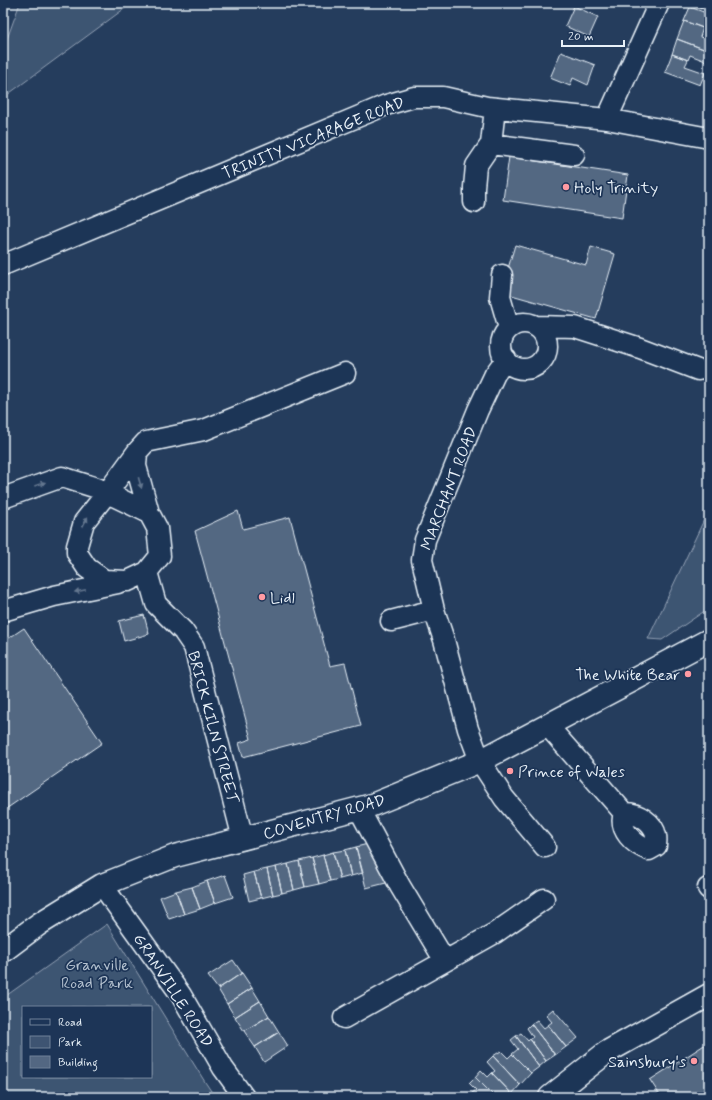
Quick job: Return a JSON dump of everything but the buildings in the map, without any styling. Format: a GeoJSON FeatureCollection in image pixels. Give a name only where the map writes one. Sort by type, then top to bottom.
{"type":"FeatureCollection","features":[{"type":"Feature","properties":{"kind":"main road","name":"COVENTRY ROAD"},"geometry":{"type":"LineString","coordinates":[[3,951],[39,924],[102,885],[174,856],[372,805],[480,761],[709,640]]}},
{"type":"Feature","properties":{"kind":"main road"},"geometry":{"type":"LineString","coordinates":[[553,1096],[607,1052],[709,995]]}},
{"type":"Feature","properties":{"kind":"street"},"geometry":{"type":"LineString","coordinates":[[607,119],[659,3]]}},
{"type":"Feature","properties":{"kind":"street","name":"TRINITY VICARAGE ROAD"},"geometry":{"type":"LineString","coordinates":[[3,265],[386,105],[414,97],[443,97],[495,108],[607,119],[709,138]]}},
{"type":"Feature","properties":{"kind":"street"},"geometry":{"type":"LineString","coordinates":[[474,202],[476,166],[491,144],[495,108]]}},
{"type":"Feature","properties":{"kind":"street"},"geometry":{"type":"LineString","coordinates":[[491,144],[574,155]]}},
{"type":"Feature","properties":{"kind":"street"},"geometry":{"type":"LineString","coordinates":[[502,274],[500,297],[509,328]]}},
{"type":"Feature","properties":{"kind":"street"},"geometry":{"type":"LineString","coordinates":[[536,326],[542,331],[547,340],[547,348],[543,359],[537,365],[525,369],[517,368],[510,364],[506,359],[502,352],[502,344],[504,334],[509,328],[516,324],[524,323],[536,326],[575,327],[640,348],[698,370]]}},
{"type":"Feature","properties":{"kind":"street","name":"MARCHANT ROAD"},"geometry":{"type":"LineString","coordinates":[[506,359],[495,374],[481,404],[425,540],[422,560],[434,610],[444,640],[468,729],[480,761],[504,798],[545,847]]}},
{"type":"Feature","properties":{"kind":"street"},"geometry":{"type":"LineString","coordinates":[[128,581],[104,580],[87,568],[73,554],[84,522],[146,442],[204,430],[345,373]]}},
{"type":"Feature","properties":{"kind":"street"},"geometry":{"type":"LineString","coordinates":[[3,611],[54,596],[128,581],[147,572],[160,556],[157,528],[149,513],[136,466],[137,452]]}},
{"type":"Feature","properties":{"kind":"street"},"geometry":{"type":"LineString","coordinates":[[3,498],[62,477],[107,493],[149,513]]}},
{"type":"Feature","properties":{"kind":"street"},"geometry":{"type":"LineString","coordinates":[[147,572],[153,602]]}},
{"type":"Feature","properties":{"kind":"street","name":"BRICK KILN STREET"},"geometry":{"type":"LineString","coordinates":[[128,581],[183,630],[194,647],[243,839]]}},
{"type":"Feature","properties":{"kind":"street"},"geometry":{"type":"LineString","coordinates":[[391,621],[434,610]]}},
{"type":"Feature","properties":{"kind":"street"},"geometry":{"type":"LineString","coordinates":[[547,725],[624,813]]}},
{"type":"Feature","properties":{"kind":"street"},"geometry":{"type":"LineString","coordinates":[[359,809],[400,886],[445,961]]}},
{"type":"Feature","properties":{"kind":"street","name":"GRANVILLE ROAD"},"geometry":{"type":"LineString","coordinates":[[102,885],[181,995],[224,1068],[244,1097]]}},
{"type":"Feature","properties":{"kind":"street"},"geometry":{"type":"LineString","coordinates":[[344,1018],[495,933],[544,899]]}},
{"type":"Feature","properties":{"kind":"green space"},"geometry":{"type":"Polygon","coordinates":[[[20,3],[132,3],[3,98],[3,50],[20,3]]]}},
{"type":"Feature","properties":{"kind":"green space"},"geometry":{"type":"Polygon","coordinates":[[[709,509],[709,608],[662,640],[648,639],[709,509]]]}},
{"type":"Feature","properties":{"kind":"green space","name":"Granville Road Park"},"geometry":{"type":"Polygon","coordinates":[[[107,924],[215,1097],[3,1097],[3,998],[107,924]]]}},
{"type":"Feature","properties":{"kind":"place","name":"Holy Trinity"},"geometry":{"type":"Point","coordinates":[566,187]}},
{"type":"Feature","properties":{"kind":"place","name":"Lidl"},"geometry":{"type":"Point","coordinates":[262,597]}},
{"type":"Feature","properties":{"kind":"place","name":"The White Bear"},"geometry":{"type":"Point","coordinates":[688,674]}},
{"type":"Feature","properties":{"kind":"place","name":"Prince of Wales"},"geometry":{"type":"Point","coordinates":[510,771]}},
{"type":"Feature","properties":{"kind":"place","name":"Sainsbury's"},"geometry":{"type":"Point","coordinates":[694,1061]}}]}
